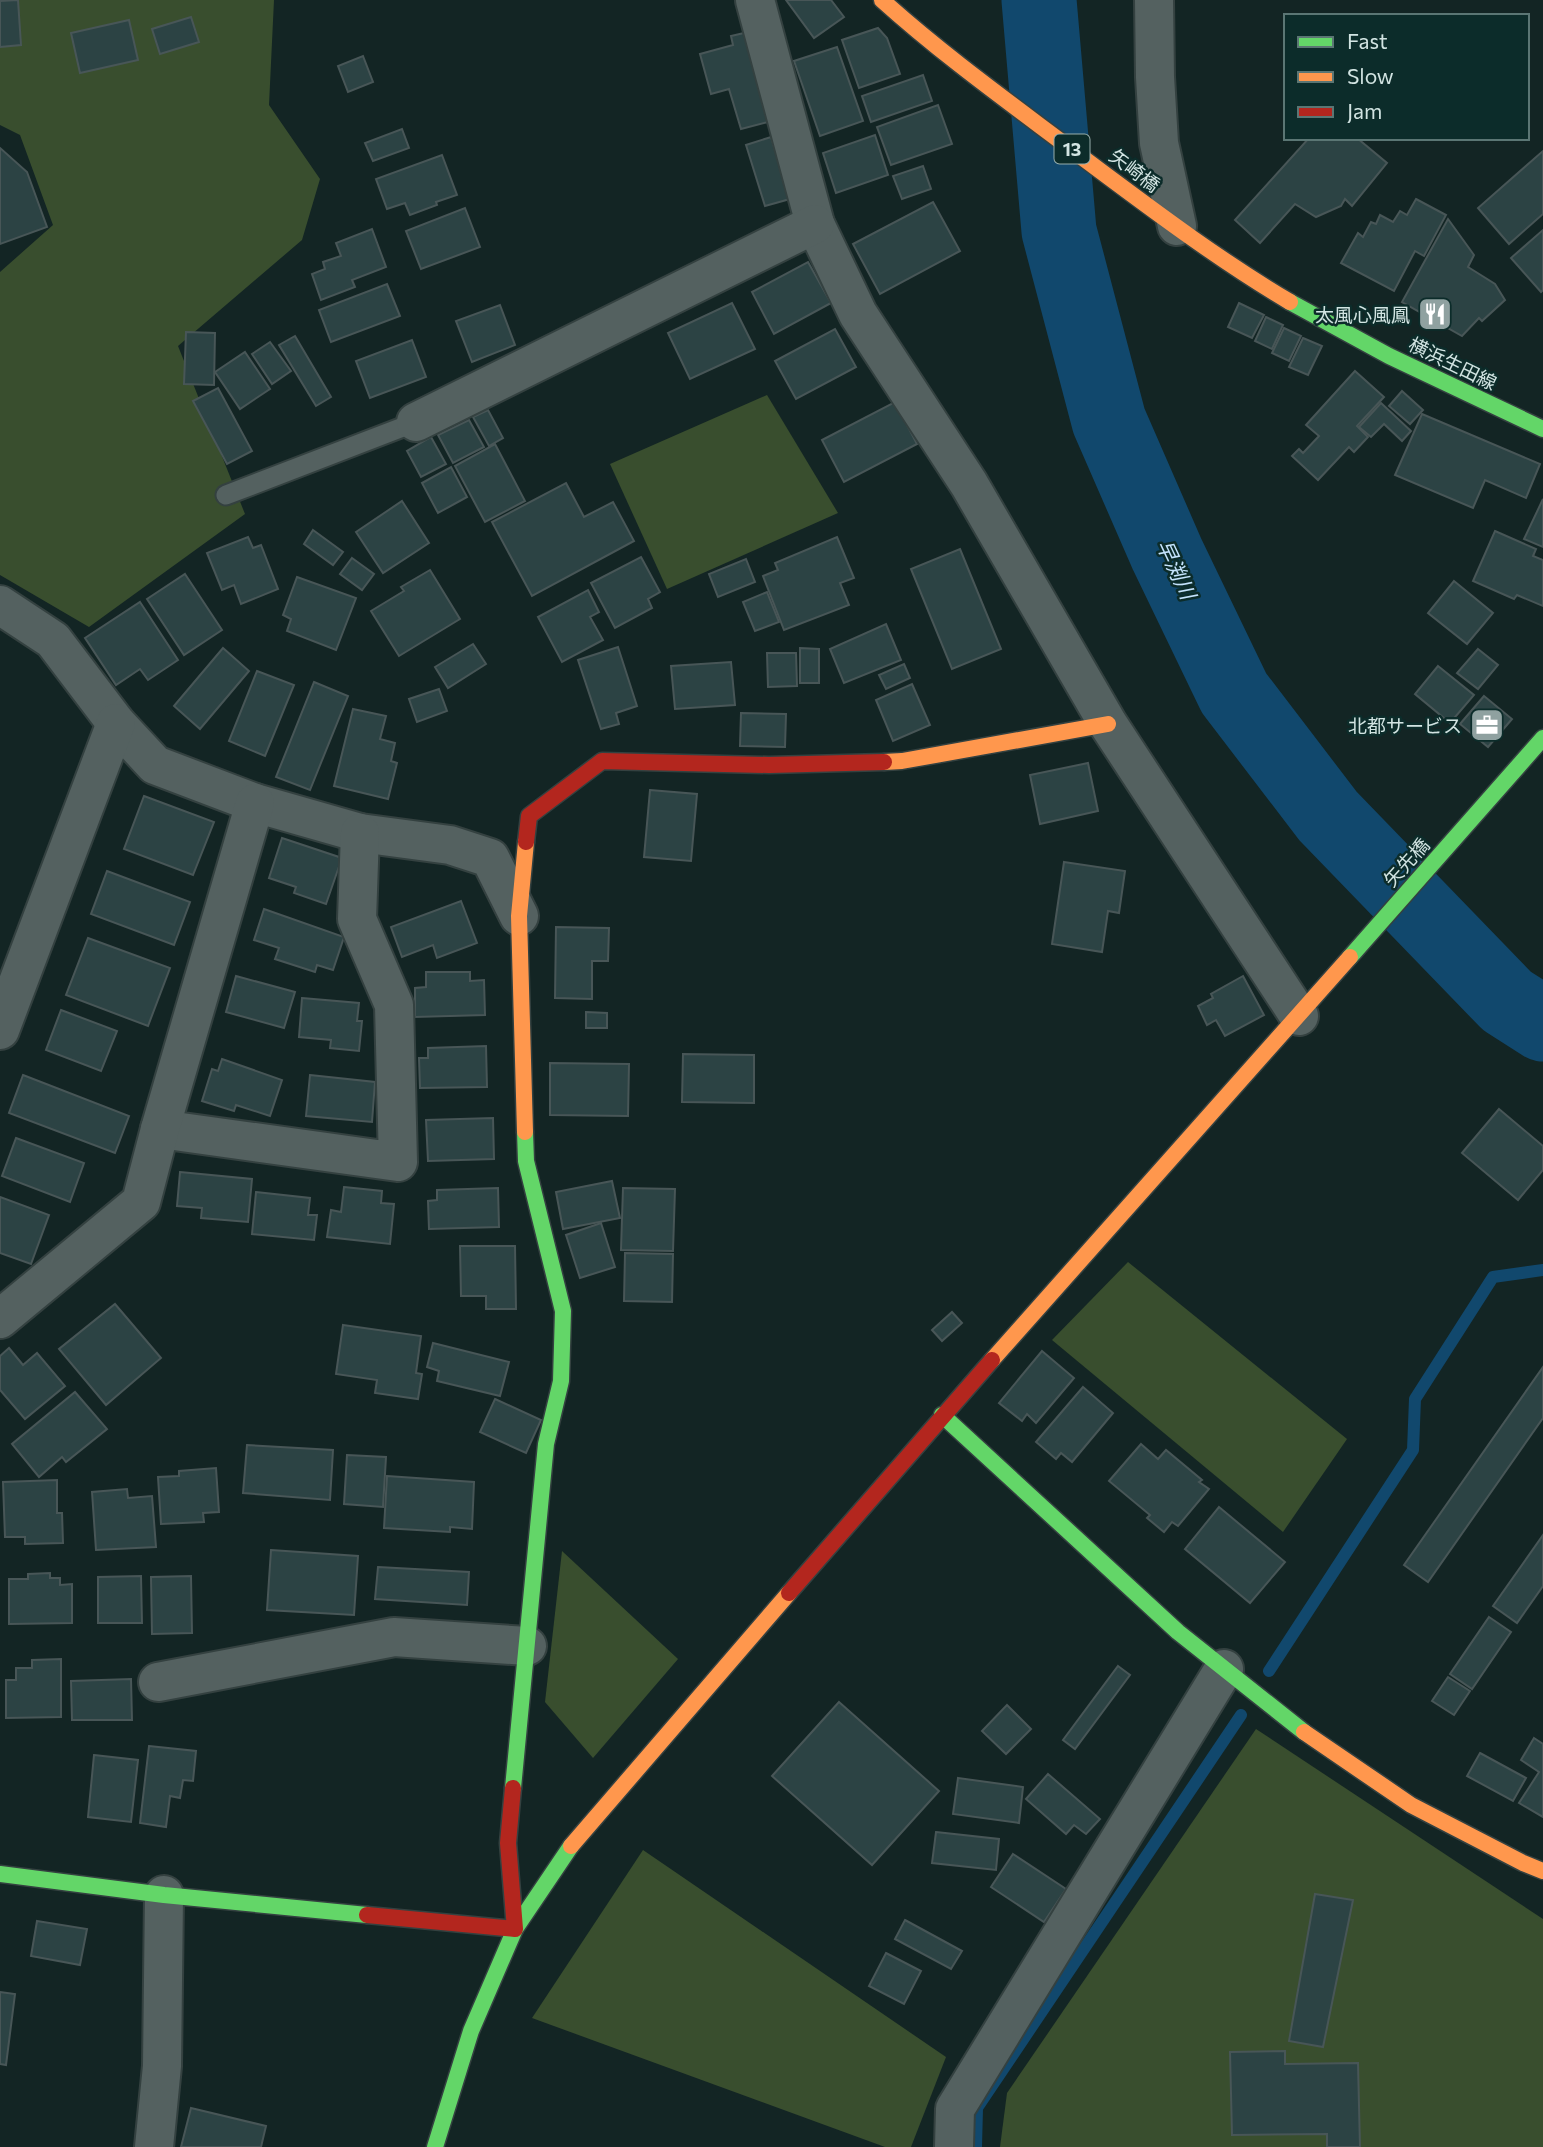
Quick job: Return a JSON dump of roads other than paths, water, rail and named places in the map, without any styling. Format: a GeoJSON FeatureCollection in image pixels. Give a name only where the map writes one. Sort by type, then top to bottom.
{"type":"FeatureCollection","features":[{"type":"Feature","properties":{"kind":"street"},"geometry":{"type":"LineString","coordinates":[[755,0],[815,224],[858,314],[969,484],[1108,724],[1299,1016]]}},
{"type":"Feature","properties":{"kind":"street","name":"矢崎橋"},"geometry":{"type":"LineString","coordinates":[[883,0],[903,20],[976,78],[1172,223]]}},
{"type":"Feature","properties":{"kind":"street"},"geometry":{"type":"LineString","coordinates":[[1154,0],[1159,143],[1172,223]]}},
{"type":"Feature","properties":{"kind":"street","name":"横浜生田線"},"geometry":{"type":"LineString","coordinates":[[1172,223],[1242,271],[1309,311],[1424,374],[1543,429]]}},
{"type":"Feature","properties":{"kind":"street"},"geometry":{"type":"LineString","coordinates":[[416,422],[815,224]]}},
{"type":"Feature","properties":{"kind":"street"},"geometry":{"type":"LineString","coordinates":[[0,605],[53,639],[116,723],[155,765],[255,803],[360,833],[450,845],[490,858],[519,916]]}},
{"type":"Feature","properties":{"kind":"street"},"geometry":{"type":"LineString","coordinates":[[0,1030],[116,723]]}},
{"type":"Feature","properties":{"kind":"street"},"geometry":{"type":"LineString","coordinates":[[0,1874],[164,1895],[515,1928],[508,1843],[546,1444],[561,1381],[563,1311],[526,1161],[519,916],[529,816],[602,761],[769,765],[902,761],[1108,724]]}},
{"type":"Feature","properties":{"kind":"street","name":"矢先橋"},"geometry":{"type":"LineString","coordinates":[[435,2147],[471,2031],[515,1928],[569,1848],[942,1415],[1543,738]]}},
{"type":"Feature","properties":{"kind":"street"},"geometry":{"type":"LineString","coordinates":[[3,1309],[141,1202],[159,1129],[255,803]]}},
{"type":"Feature","properties":{"kind":"street"},"geometry":{"type":"LineString","coordinates":[[159,1129],[398,1162],[394,1005],[357,919],[360,833]]}},
{"type":"Feature","properties":{"kind":"street"},"geometry":{"type":"LineString","coordinates":[[942,1415],[1178,1632],[1286,1720],[1411,1805],[1543,1871]]}},
{"type":"Feature","properties":{"kind":"street"},"geometry":{"type":"LineString","coordinates":[[158,1682],[394,1637],[527,1646]]}},
{"type":"Feature","properties":{"kind":"street"},"geometry":{"type":"LineString","coordinates":[[954,2147],[955,2109],[1224,1669]]}},
{"type":"Feature","properties":{"kind":"street"},"geometry":{"type":"LineString","coordinates":[[154,2147],[162,2066],[164,1895]]}},
{"type":"Feature","properties":{"kind":"lane"},"geometry":{"type":"LineString","coordinates":[[226,495],[416,422]]}},
{"type":"Feature","properties":{"kind":"waterway","name":"早渕川"},"geometry":{"type":"LineString","coordinates":[[1039,0],[1059,231],[1109,421],[1167,554],[1234,693],[1328,816],[1507,1001],[1543,1024]]}},
{"type":"Feature","properties":{"kind":"waterway"},"geometry":{"type":"LineString","coordinates":[[1269,1671],[1413,1450],[1415,1399],[1493,1277],[1543,1270]]}},
{"type":"Feature","properties":{"kind":"waterway"},"geometry":{"type":"LineString","coordinates":[[976,2147],[977,2108],[1241,1715]]}},
{"type":"Feature","properties":{"kind":"place","name":"太風心風鳳"},"geometry":{"type":"Point","coordinates":[1435,314]}},
{"type":"Feature","properties":{"kind":"place","name":"北都サービス"},"geometry":{"type":"Point","coordinates":[1487,725]}}]}
